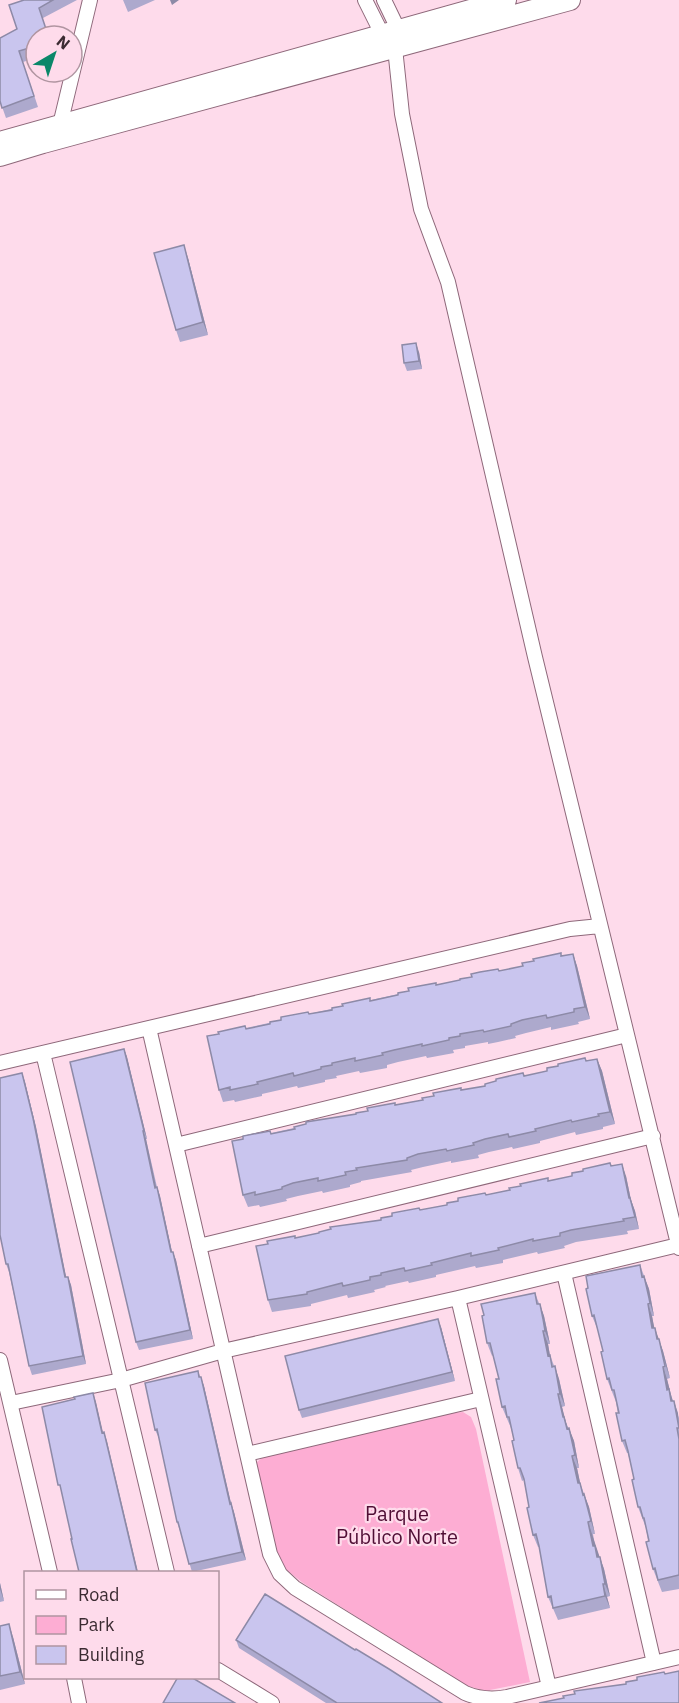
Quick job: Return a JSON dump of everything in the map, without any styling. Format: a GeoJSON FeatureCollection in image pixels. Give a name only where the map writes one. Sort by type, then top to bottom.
{"type":"FeatureCollection","features":[{"type":"Feature","properties":{"kind":"street"},"geometry":{"type":"LineString","coordinates":[[60,125],[90,0]]}},
{"type":"Feature","properties":{"kind":"street"},"geometry":{"type":"LineString","coordinates":[[365,0],[392,37]]}},
{"type":"Feature","properties":{"kind":"street"},"geometry":{"type":"LineString","coordinates":[[11,1403],[121,1380],[223,1351],[679,1247],[532,645],[448,282],[421,209],[402,114],[392,37],[384,0]]}},
{"type":"Feature","properties":{"kind":"street"},"geometry":{"type":"LineString","coordinates":[[0,156],[506,0]]}},
{"type":"Feature","properties":{"kind":"street"},"geometry":{"type":"LineString","coordinates":[[0,142],[392,37],[570,0]]}},
{"type":"Feature","properties":{"kind":"street"},"geometry":{"type":"LineString","coordinates":[[0,1063],[570,929],[600,926]]}},
{"type":"Feature","properties":{"kind":"street"},"geometry":{"type":"LineString","coordinates":[[149,1028],[270,1554],[279,1574],[295,1588],[465,1693],[478,1698],[497,1699],[679,1657]]}},
{"type":"Feature","properties":{"kind":"street"},"geometry":{"type":"LineString","coordinates":[[176,1145],[627,1035]]}},
{"type":"Feature","properties":{"kind":"street"},"geometry":{"type":"LineString","coordinates":[[43,1053],[167,1571]]}},
{"type":"Feature","properties":{"kind":"street"},"geometry":{"type":"LineString","coordinates":[[199,1246],[653,1137]]}},
{"type":"Feature","properties":{"kind":"street"},"geometry":{"type":"LineString","coordinates":[[564,1273],[654,1663]]}},
{"type":"Feature","properties":{"kind":"street"},"geometry":{"type":"LineString","coordinates":[[458,1298],[549,1687]]}},
{"type":"Feature","properties":{"kind":"street"},"geometry":{"type":"LineString","coordinates":[[0,1360],[50,1571]]}},
{"type":"Feature","properties":{"kind":"street"},"geometry":{"type":"LineString","coordinates":[[247,1454],[481,1399]]}},
{"type":"Feature","properties":{"kind":"street"},"geometry":{"type":"LineString","coordinates":[[219,1671],[272,1703]]}},
{"type":"Feature","properties":{"kind":"street"},"geometry":{"type":"LineString","coordinates":[[74,1679],[79,1703]]}},
{"type":"Feature","properties":{"kind":"green space","name":"Parque Público Norte"},"geometry":{"type":"Polygon","coordinates":[[[463,1412],[471,1417],[476,1429],[530,1682],[490,1690],[487,1699],[478,1698],[479,1689],[467,1686],[303,1583],[283,1567],[275,1555],[255,1469],[257,1462],[263,1457],[463,1412]]]}},
{"type":"Feature","properties":{"kind":"building"},"geometry":{"type":"Polygon","coordinates":[[[24,0],[53,0],[39,8],[44,24],[24,24],[24,50],[19,51],[24,66],[24,84],[30,84],[34,96],[2,108],[0,38],[17,29],[9,5],[24,0]]]}},
{"type":"Feature","properties":{"kind":"building"},"geometry":{"type":"Polygon","coordinates":[[[184,245],[203,322],[176,330],[154,253],[184,245]]]}},
{"type":"Feature","properties":{"kind":"building"},"geometry":{"type":"Polygon","coordinates":[[[416,343],[419,361],[404,363],[402,345],[416,343]]]}},
{"type":"Feature","properties":{"kind":"building"},"geometry":{"type":"Polygon","coordinates":[[[561,953],[561,956],[573,954],[585,1007],[574,1009],[574,1012],[547,1018],[546,1015],[522,1020],[511,1026],[460,1034],[449,1040],[394,1050],[382,1053],[383,1055],[355,1061],[355,1058],[332,1063],[321,1069],[294,1076],[293,1073],[257,1082],[258,1084],[219,1090],[207,1036],[245,1026],[246,1029],[270,1024],[270,1022],[281,1020],[281,1017],[332,1010],[332,1008],[343,1006],[342,1004],[398,995],[398,993],[409,991],[408,988],[460,980],[480,972],[523,966],[522,963],[534,961],[533,959],[561,953]]]}},
{"type":"Feature","properties":{"kind":"building"},"geometry":{"type":"Polygon","coordinates":[[[124,1049],[190,1330],[136,1342],[70,1062],[124,1049]]]}},
{"type":"Feature","properties":{"kind":"building"},"geometry":{"type":"Polygon","coordinates":[[[585,1058],[586,1061],[597,1059],[610,1112],[509,1137],[508,1134],[485,1139],[473,1143],[474,1145],[447,1151],[446,1149],[418,1154],[407,1160],[356,1168],[357,1170],[345,1172],[346,1175],[318,1181],[318,1178],[293,1183],[282,1189],[255,1195],[255,1192],[243,1195],[232,1141],[243,1139],[243,1136],[270,1131],[271,1134],[295,1129],[294,1127],[306,1124],[306,1122],[368,1111],[367,1108],[423,1100],[422,1098],[434,1096],[433,1093],[485,1086],[496,1079],[547,1071],[547,1068],[558,1066],[558,1064],[585,1058]]]}},
{"type":"Feature","properties":{"kind":"building"},"geometry":{"type":"Polygon","coordinates":[[[22,1073],[65,1277],[68,1277],[83,1356],[29,1366],[0,1235],[0,1078],[22,1073]]]}},
{"type":"Feature","properties":{"kind":"building"},"geometry":{"type":"Polygon","coordinates":[[[610,1163],[611,1166],[622,1164],[635,1217],[571,1230],[560,1233],[560,1236],[533,1241],[533,1239],[498,1248],[499,1250],[471,1256],[471,1253],[405,1271],[404,1268],[381,1273],[381,1275],[370,1277],[370,1280],[343,1286],[342,1283],[307,1292],[307,1294],[268,1300],[256,1246],[268,1244],[267,1241],[319,1233],[331,1229],[330,1227],[381,1220],[381,1218],[392,1216],[392,1213],[447,1205],[447,1203],[458,1201],[458,1198],[510,1190],[509,1188],[521,1186],[520,1184],[548,1178],[548,1181],[572,1176],[572,1173],[583,1171],[583,1169],[610,1163]]]}},
{"type":"Feature","properties":{"kind":"building"},"geometry":{"type":"Polygon","coordinates":[[[640,1265],[650,1303],[648,1304],[652,1328],[655,1328],[657,1339],[659,1339],[667,1390],[669,1389],[671,1401],[674,1401],[679,1428],[677,1428],[679,1439],[679,1575],[658,1580],[646,1542],[649,1541],[644,1518],[638,1507],[628,1451],[625,1440],[622,1441],[614,1390],[612,1390],[609,1378],[607,1379],[601,1352],[603,1351],[586,1289],[588,1288],[586,1276],[640,1265]]]}},
{"type":"Feature","properties":{"kind":"building"},"geometry":{"type":"Polygon","coordinates":[[[535,1293],[537,1304],[540,1304],[548,1356],[550,1355],[552,1367],[555,1366],[563,1417],[567,1429],[569,1428],[575,1455],[572,1456],[578,1483],[584,1494],[591,1521],[588,1522],[593,1546],[595,1546],[597,1557],[600,1557],[605,1584],[603,1584],[605,1596],[553,1608],[551,1596],[548,1597],[536,1534],[533,1535],[524,1479],[518,1468],[509,1417],[507,1417],[505,1406],[502,1407],[496,1379],[499,1379],[490,1343],[487,1343],[481,1304],[535,1293]]]}},
{"type":"Feature","properties":{"kind":"building"},"geometry":{"type":"Polygon","coordinates":[[[438,1319],[452,1372],[299,1410],[285,1356],[438,1319]]]}},
{"type":"Feature","properties":{"kind":"building"},"geometry":{"type":"Polygon","coordinates":[[[198,1371],[242,1552],[189,1564],[145,1383],[198,1371]]]}},
{"type":"Feature","properties":{"kind":"building"},"geometry":{"type":"Polygon","coordinates":[[[93,1393],[137,1571],[79,1571],[42,1407],[75,1399],[74,1397],[93,1393]]]}},
{"type":"Feature","properties":{"kind":"building"},"geometry":{"type":"Polygon","coordinates":[[[265,1594],[442,1703],[337,1703],[236,1640],[265,1594]]]}},
{"type":"Feature","properties":{"kind":"building"},"geometry":{"type":"Polygon","coordinates":[[[9,1624],[20,1672],[0,1676],[0,1626],[9,1624]]]}},
{"type":"Feature","properties":{"kind":"building"},"geometry":{"type":"Polygon","coordinates":[[[679,1671],[679,1703],[539,1703],[564,1698],[563,1696],[575,1694],[574,1691],[626,1684],[626,1682],[637,1680],[637,1677],[679,1671]]]}},
{"type":"Feature","properties":{"kind":"building"},"geometry":{"type":"Polygon","coordinates":[[[177,1679],[194,1679],[235,1703],[163,1703],[177,1679]]]}}]}
